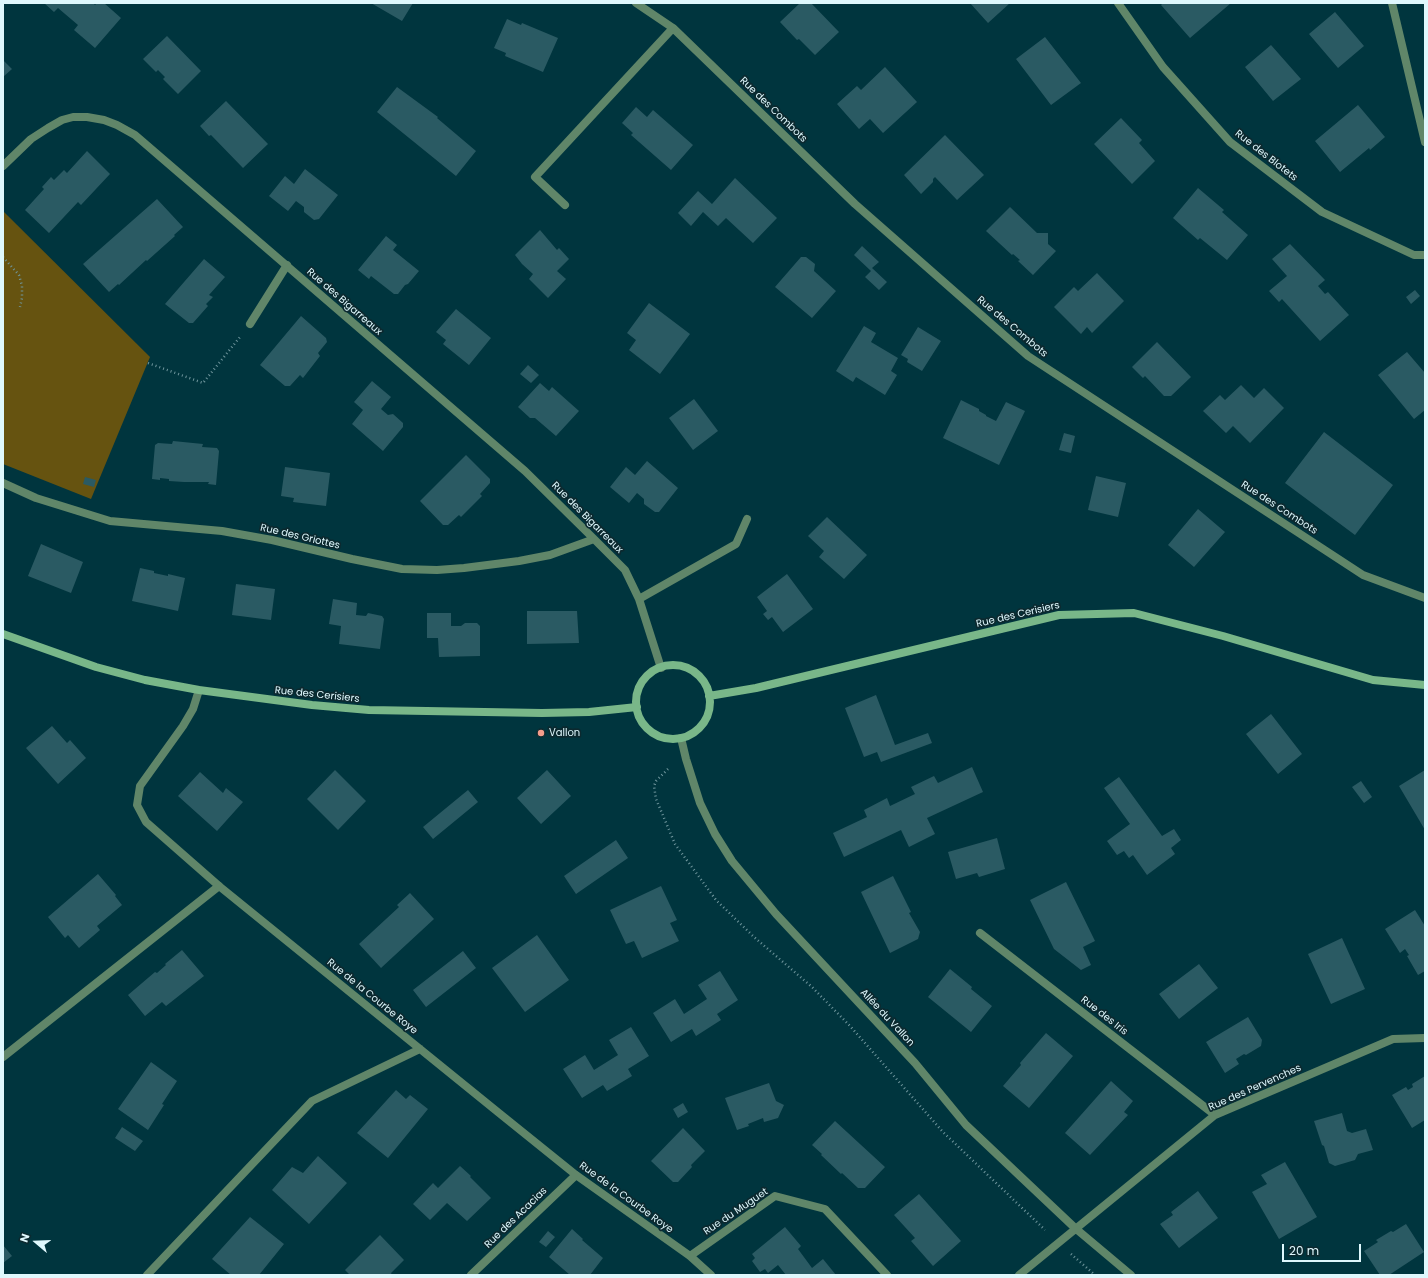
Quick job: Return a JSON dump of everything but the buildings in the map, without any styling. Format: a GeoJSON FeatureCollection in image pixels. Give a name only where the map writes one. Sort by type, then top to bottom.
{"type":"FeatureCollection","features":[{"type":"Feature","properties":{"kind":"street","name":"Rue des Combots"},"geometry":{"type":"LineString","coordinates":[[636,3],[673,28],[855,204],[1028,356],[1363,575],[1425,598]]}},
{"type":"Feature","properties":{"kind":"street","name":"Rue des Blotets"},"geometry":{"type":"LineString","coordinates":[[1118,3],[1163,67],[1230,142],[1322,212],[1414,255],[1425,255]]}},
{"type":"Feature","properties":{"kind":"street"},"geometry":{"type":"LineString","coordinates":[[1392,3],[1425,142]]}},
{"type":"Feature","properties":{"kind":"street"},"geometry":{"type":"LineString","coordinates":[[565,205],[535,177],[673,28]]}},
{"type":"Feature","properties":{"kind":"street","name":"Rue des Bigarreaux"},"geometry":{"type":"LineString","coordinates":[[3,166],[31,139],[62,120],[74,117],[87,117],[104,120],[122,127],[135,136],[525,471],[625,570],[639,599],[661,668]]}},
{"type":"Feature","properties":{"kind":"street"},"geometry":{"type":"LineString","coordinates":[[250,324],[287,265]]}},
{"type":"Feature","properties":{"kind":"street","name":"Rue des Griottes"},"geometry":{"type":"LineString","coordinates":[[3,483],[36,498],[110,521],[222,531],[272,540],[402,569],[437,570],[519,561],[550,556],[594,539]]}},
{"type":"Feature","properties":{"kind":"street"},"geometry":{"type":"LineString","coordinates":[[639,599],[736,544],[748,519]]}},
{"type":"Feature","properties":{"kind":"street","name":"Rue des Cerisiers"},"geometry":{"type":"LineString","coordinates":[[709,696],[756,688],[1059,615],[1096,614],[1134,614],[1223,636],[1373,680],[1425,685]]}},
{"type":"Feature","properties":{"kind":"street","name":"Rue des Cerisiers"},"geometry":{"type":"LineString","coordinates":[[3,634],[96,667],[145,680],[199,690],[312,705],[369,710],[542,713],[589,712],[637,707]]}},
{"type":"Feature","properties":{"kind":"street"},"geometry":{"type":"LineString","coordinates":[[676,666],[692,670],[703,681],[709,696],[710,704],[706,719],[696,731],[689,736],[681,738],[668,739],[655,734],[645,726],[641,720],[637,707],[637,695],[642,684],[650,674],[661,668],[676,666]]}},
{"type":"Feature","properties":{"kind":"street","name":"Rue de la Courbe Roye"},"geometry":{"type":"LineString","coordinates":[[199,690],[193,709],[183,726],[140,786],[137,805],[146,822],[218,886],[576,1175],[690,1256],[711,1275]]}},
{"type":"Feature","properties":{"kind":"street","name":"Allée du Vallon"},"geometry":{"type":"LineString","coordinates":[[681,738],[700,803],[715,834],[732,861],[776,914],[915,1063],[966,1125],[1075,1228],[1130,1275]]}},
{"type":"Feature","properties":{"kind":"street"},"geometry":{"type":"LineString","coordinates":[[3,1057],[218,886]]}},
{"type":"Feature","properties":{"kind":"street","name":"Rue des Iris"},"geometry":{"type":"LineString","coordinates":[[980,933],[1215,1115]]}},
{"type":"Feature","properties":{"kind":"street","name":"Rue des Pervenches"},"geometry":{"type":"LineString","coordinates":[[1075,1228],[1215,1115],[1393,1039],[1425,1038]]}},
{"type":"Feature","properties":{"kind":"street"},"geometry":{"type":"LineString","coordinates":[[147,1275],[312,1101],[420,1049]]}},
{"type":"Feature","properties":{"kind":"street","name":"Rue des Acacias"},"geometry":{"type":"LineString","coordinates":[[471,1275],[576,1175]]}},
{"type":"Feature","properties":{"kind":"street","name":"Rue du Muguet"},"geometry":{"type":"LineString","coordinates":[[690,1256],[775,1196],[825,1209],[887,1275]]}},
{"type":"Feature","properties":{"kind":"street"},"geometry":{"type":"LineString","coordinates":[[1019,1275],[1075,1228]]}},
{"type":"Feature","properties":{"kind":"path"},"geometry":{"type":"LineString","coordinates":[[3,257],[19,275],[22,286],[20,307]]}},
{"type":"Feature","properties":{"kind":"path"},"geometry":{"type":"LineString","coordinates":[[148,363],[203,383],[250,324]]}},
{"type":"Feature","properties":{"kind":"path"},"geometry":{"type":"LineString","coordinates":[[668,769],[656,781],[654,786],[656,799],[675,844],[716,900],[754,937],[812,987],[850,1026],[942,1131],[1058,1242],[1095,1275]]}},
{"type":"Feature","properties":{"kind":"shaded area"},"geometry":{"type":"Polygon","coordinates":[[[3,211],[150,357],[91,499],[3,464],[3,211]]]}},
{"type":"Feature","properties":{"kind":"place","name":"Vallon"},"geometry":{"type":"Point","coordinates":[541,733]}}]}
